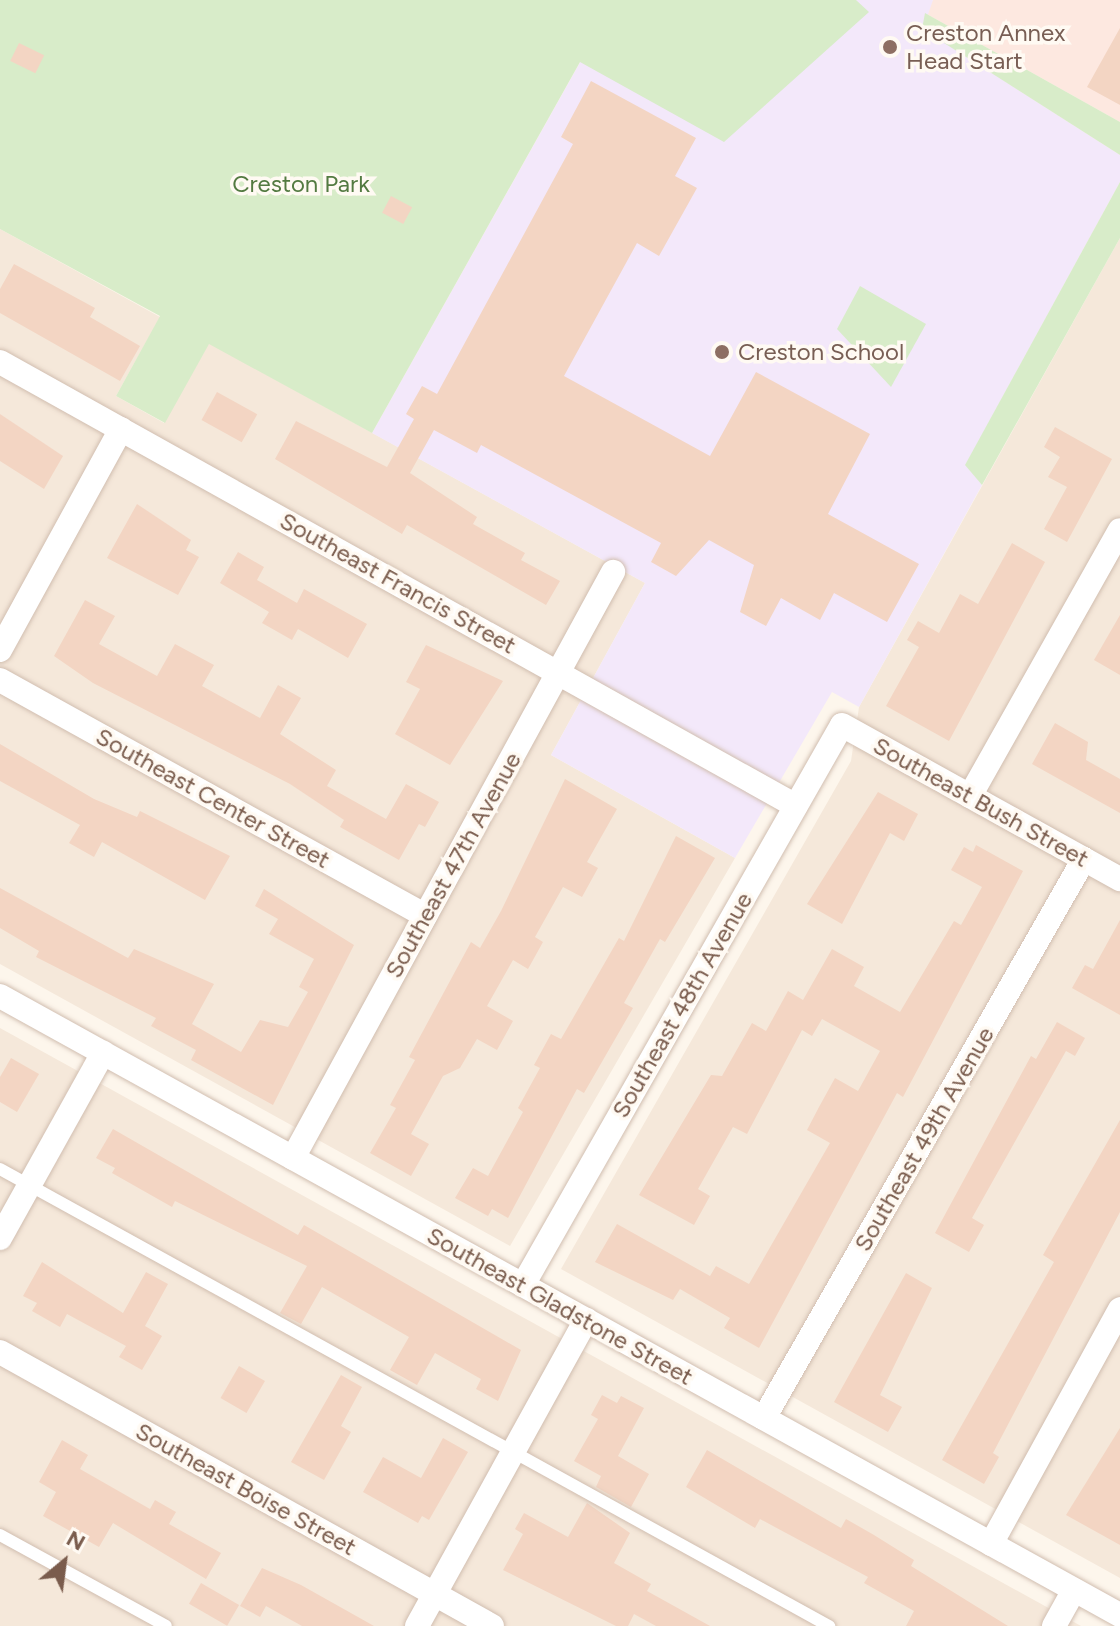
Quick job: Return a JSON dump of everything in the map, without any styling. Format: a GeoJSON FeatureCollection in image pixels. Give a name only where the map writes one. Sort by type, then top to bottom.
{"type":"FeatureCollection","features":[{"type":"Feature","properties":{"kind":"street","name":"Southeast Francis Street"},"geometry":{"type":"LineString","coordinates":[[0,362],[796,806]]}},
{"type":"Feature","properties":{"kind":"street"},"geometry":{"type":"LineString","coordinates":[[0,650],[121,429]]}},
{"type":"Feature","properties":{"kind":"street"},"geometry":{"type":"LineString","coordinates":[[970,796],[1120,530]]}},
{"type":"Feature","properties":{"kind":"street","name":"Southeast 47th Avenue"},"geometry":{"type":"LineString","coordinates":[[293,1158],[613,572]]}},
{"type":"Feature","properties":{"kind":"street","name":"Southeast Center Street"},"geometry":{"type":"LineString","coordinates":[[0,680],[425,916]]}},
{"type":"Feature","properties":{"kind":"street","name":"Southeast Bush Street"},"geometry":{"type":"LineString","coordinates":[[842,725],[1120,879]]}},
{"type":"Feature","properties":{"kind":"street","name":"Southeast 48th Avenue"},"geometry":{"type":"LineString","coordinates":[[523,1285],[842,725]]}},
{"type":"Feature","properties":{"kind":"street","name":"Southeast 49th Avenue"},"geometry":{"type":"LineString","coordinates":[[764,1418],[1084,859]]}},
{"type":"Feature","properties":{"kind":"street","name":"Southeast Gladstone Street"},"geometry":{"type":"LineString","coordinates":[[0,996],[1120,1615]]}},
{"type":"Feature","properties":{"kind":"street"},"geometry":{"type":"LineString","coordinates":[[0,1238],[103,1053]]}},
{"type":"Feature","properties":{"kind":"street"},"geometry":{"type":"LineString","coordinates":[[991,1544],[1120,1309]]}},
{"type":"Feature","properties":{"kind":"street"},"geometry":{"type":"LineString","coordinates":[[417,1626],[586,1320]]}},
{"type":"Feature","properties":{"kind":"street","name":"Southeast Boise Street"},"geometry":{"type":"LineString","coordinates":[[0,1352],[492,1626]]}},
{"type":"Feature","properties":{"kind":"street"},"geometry":{"type":"LineString","coordinates":[[1054,1626],[1074,1590]]}},
{"type":"Feature","properties":{"kind":"lane"},"geometry":{"type":"LineString","coordinates":[[0,1169],[829,1626]]}},
{"type":"Feature","properties":{"kind":"lane"},"geometry":{"type":"LineString","coordinates":[[0,1535],[166,1626]]}},
{"type":"Feature","properties":{"kind":"shaded area","name":"Creston School"},"geometry":{"type":"Polygon","coordinates":[[[615,0],[933,0],[923,29],[1120,155],[1120,182],[966,464],[982,485],[859,707],[832,692],[735,858],[551,755],[645,583],[372,433],[615,0]]]}},
{"type":"Feature","properties":{"kind":"shaded area"},"geometry":{"type":"Polygon","coordinates":[[[933,0],[1120,0],[1120,122],[925,13],[933,0]]]}},
{"type":"Feature","properties":{"kind":"shaded area"},"geometry":{"type":"Polygon","coordinates":[[[0,229],[160,317],[116,396],[164,423],[209,343],[645,583],[551,755],[735,858],[510,1246],[0,964],[0,229]]]}},
{"type":"Feature","properties":{"kind":"shaded area"},"geometry":{"type":"Polygon","coordinates":[[[1120,238],[1120,1578],[561,1269],[851,761],[859,707],[1120,238]]]}},
{"type":"Feature","properties":{"kind":"shaded area"},"geometry":{"type":"Polygon","coordinates":[[[0,1028],[1081,1626],[0,1626],[0,1028]]]}},
{"type":"Feature","properties":{"kind":"green space","name":"Creston Park"},"geometry":{"type":"Polygon","coordinates":[[[0,0],[856,0],[869,12],[724,142],[580,62],[372,433],[209,344],[165,423],[116,396],[160,316],[0,229],[0,0]]]}},
{"type":"Feature","properties":{"kind":"green space"},"geometry":{"type":"Polygon","coordinates":[[[925,13],[1120,122],[1120,155],[922,29],[925,13]]]}},
{"type":"Feature","properties":{"kind":"green space"},"geometry":{"type":"Polygon","coordinates":[[[1120,182],[1120,238],[982,485],[965,465],[1120,182]]]}},
{"type":"Feature","properties":{"kind":"green space"},"geometry":{"type":"Polygon","coordinates":[[[860,286],[926,324],[891,387],[837,329],[860,286]]]}},
{"type":"Feature","properties":{"kind":"building"},"geometry":{"type":"Polygon","coordinates":[[[1120,28],[1120,105],[1087,87],[1120,28]]]}},
{"type":"Feature","properties":{"kind":"building"},"geometry":{"type":"Polygon","coordinates":[[[19,43],[44,55],[35,73],[10,61],[19,43]]]}},
{"type":"Feature","properties":{"kind":"building"},"geometry":{"type":"Polygon","coordinates":[[[591,81],[696,138],[675,176],[697,188],[659,256],[637,243],[564,376],[710,456],[756,372],[870,434],[828,514],[919,564],[887,622],[834,593],[820,620],[781,598],[766,626],[740,612],[754,565],[709,540],[676,576],[651,562],[661,543],[481,445],[477,453],[434,430],[410,473],[477,517],[473,524],[525,553],[521,560],[560,581],[546,605],[407,525],[402,534],[275,459],[296,421],[387,467],[414,419],[406,414],[422,386],[437,394],[573,144],[561,137],[591,81]]]}},
{"type":"Feature","properties":{"kind":"building"},"geometry":{"type":"Polygon","coordinates":[[[391,196],[412,207],[403,224],[382,213],[391,196]]]}},
{"type":"Feature","properties":{"kind":"building"},"geometry":{"type":"Polygon","coordinates":[[[14,264],[95,308],[90,317],[140,346],[120,381],[0,313],[0,289],[14,264]]]}},
{"type":"Feature","properties":{"kind":"building"},"geometry":{"type":"Polygon","coordinates":[[[217,392],[257,414],[242,442],[201,420],[217,392]]]}},
{"type":"Feature","properties":{"kind":"building"},"geometry":{"type":"Polygon","coordinates":[[[0,414],[63,456],[44,489],[0,461],[0,414]]]}},
{"type":"Feature","properties":{"kind":"building"},"geometry":{"type":"Polygon","coordinates":[[[1055,427],[1112,459],[1067,542],[1044,529],[1067,487],[1048,477],[1060,457],[1044,447],[1055,427]]]}},
{"type":"Feature","properties":{"kind":"building"},"geometry":{"type":"Polygon","coordinates":[[[137,504],[191,540],[186,550],[199,557],[178,595],[107,558],[137,504]]]}},
{"type":"Feature","properties":{"kind":"building"},"geometry":{"type":"Polygon","coordinates":[[[1012,543],[1045,562],[949,741],[886,706],[919,647],[907,640],[918,621],[939,633],[960,594],[978,604],[1012,543]]]}},
{"type":"Feature","properties":{"kind":"building"},"geometry":{"type":"Polygon","coordinates":[[[238,552],[264,567],[257,580],[297,603],[304,589],[367,624],[348,658],[298,629],[292,640],[262,623],[269,612],[220,583],[238,552]]]}},
{"type":"Feature","properties":{"kind":"building"},"geometry":{"type":"Polygon","coordinates":[[[85,600],[115,616],[99,644],[157,676],[175,644],[214,665],[202,686],[260,718],[278,685],[301,698],[280,734],[336,770],[327,786],[386,819],[406,784],[439,802],[425,827],[419,824],[399,860],[340,827],[344,820],[290,784],[93,683],[54,656],[85,600]]]}},
{"type":"Feature","properties":{"kind":"building"},"geometry":{"type":"Polygon","coordinates":[[[1120,615],[1120,675],[1094,660],[1120,615]]]}},
{"type":"Feature","properties":{"kind":"building"},"geometry":{"type":"Polygon","coordinates":[[[426,645],[503,681],[450,765],[395,734],[420,689],[406,682],[426,645]]]}},
{"type":"Feature","properties":{"kind":"building"},"geometry":{"type":"Polygon","coordinates":[[[1055,723],[1088,742],[1086,760],[1120,779],[1120,813],[1032,764],[1055,723]]]}},
{"type":"Feature","properties":{"kind":"building"},"geometry":{"type":"Polygon","coordinates":[[[0,744],[94,799],[137,817],[140,811],[230,856],[205,900],[102,842],[94,857],[69,843],[80,825],[0,781],[0,744]]]}},
{"type":"Feature","properties":{"kind":"building"},"geometry":{"type":"Polygon","coordinates":[[[565,779],[617,809],[587,862],[598,868],[582,897],[563,887],[535,937],[543,942],[528,969],[513,960],[487,1006],[513,1021],[497,1050],[477,1039],[460,1068],[443,1076],[411,1134],[429,1144],[411,1176],[370,1153],[396,1108],[390,1105],[415,1060],[409,1057],[471,942],[480,948],[501,911],[565,779]]]}},
{"type":"Feature","properties":{"kind":"building"},"geometry":{"type":"Polygon","coordinates":[[[878,792],[918,814],[904,841],[890,833],[842,924],[807,904],[878,792]]]}},
{"type":"Feature","properties":{"kind":"building"},"geometry":{"type":"Polygon","coordinates":[[[676,836],[715,858],[665,942],[660,939],[624,1003],[633,1008],[584,1093],[577,1089],[508,1218],[492,1209],[488,1216],[455,1198],[473,1168],[488,1176],[523,1112],[518,1108],[540,1068],[534,1065],[551,1034],[561,1039],[619,938],[624,941],[676,836]]]}},
{"type":"Feature","properties":{"kind":"building"},"geometry":{"type":"Polygon","coordinates":[[[976,845],[1023,871],[903,1097],[897,1093],[759,1348],[724,1328],[730,1318],[680,1289],[673,1300],[595,1262],[617,1224],[710,1276],[716,1266],[749,1284],[830,1143],[807,1130],[835,1078],[858,1091],[880,1051],[822,1019],[812,1036],[802,1030],[747,1134],[733,1127],[698,1189],[710,1196],[694,1225],[639,1195],[711,1075],[722,1076],[752,1023],[766,1031],[788,991],[803,1000],[832,949],[864,967],[854,986],[900,1012],[954,921],[961,925],[982,887],[951,870],[964,847],[973,852],[976,845]]]}},
{"type":"Feature","properties":{"kind":"building"},"geometry":{"type":"Polygon","coordinates":[[[0,888],[128,958],[134,949],[214,984],[192,1024],[241,1052],[260,1020],[288,1027],[308,992],[299,987],[314,959],[269,934],[278,919],[255,906],[264,889],[354,945],[273,1105],[191,1060],[196,1050],[151,1026],[156,1018],[36,957],[39,951],[0,928],[0,888]]]}},
{"type":"Feature","properties":{"kind":"building"},"geometry":{"type":"Polygon","coordinates":[[[1120,920],[1120,1015],[1072,988],[1085,965],[1093,969],[1120,920]]]}},
{"type":"Feature","properties":{"kind":"building"},"geometry":{"type":"Polygon","coordinates":[[[1057,1022],[1085,1038],[1075,1056],[1066,1051],[972,1218],[984,1225],[969,1252],[935,1233],[1031,1056],[1036,1059],[1057,1022]]]}},
{"type":"Feature","properties":{"kind":"building"},"geometry":{"type":"Polygon","coordinates":[[[11,1058],[39,1074],[17,1112],[0,1102],[0,1077],[11,1058]]]}},
{"type":"Feature","properties":{"kind":"building"},"geometry":{"type":"Polygon","coordinates":[[[1120,1120],[1120,1212],[993,1453],[999,1457],[984,1484],[942,1460],[1054,1262],[1043,1255],[1120,1120]]]}},
{"type":"Feature","properties":{"kind":"building"},"geometry":{"type":"Polygon","coordinates":[[[113,1129],[298,1235],[304,1225],[521,1350],[498,1401],[476,1389],[481,1379],[435,1353],[417,1385],[390,1370],[409,1337],[322,1287],[301,1324],[280,1313],[307,1266],[175,1201],[172,1207],[112,1173],[115,1168],[96,1158],[113,1129]]]}},
{"type":"Feature","properties":{"kind":"building"},"geometry":{"type":"Polygon","coordinates":[[[42,1262],[123,1313],[146,1272],[168,1284],[145,1326],[162,1336],[142,1370],[119,1357],[126,1346],[67,1314],[60,1327],[32,1311],[37,1303],[23,1296],[42,1262]]]}},
{"type":"Feature","properties":{"kind":"building"},"geometry":{"type":"Polygon","coordinates":[[[906,1273],[932,1288],[880,1395],[902,1407],[888,1432],[834,1402],[906,1273]]]}},
{"type":"Feature","properties":{"kind":"building"},"geometry":{"type":"Polygon","coordinates":[[[239,1366],[265,1381],[246,1413],[220,1398],[239,1366]]]}},
{"type":"Feature","properties":{"kind":"building"},"geometry":{"type":"Polygon","coordinates":[[[341,1375],[362,1387],[341,1426],[351,1432],[324,1480],[291,1462],[341,1375]]]}},
{"type":"Feature","properties":{"kind":"building"},"geometry":{"type":"Polygon","coordinates":[[[602,1395],[617,1403],[621,1396],[644,1408],[618,1456],[649,1474],[631,1507],[596,1487],[601,1476],[574,1461],[598,1419],[591,1415],[602,1395]]]}},
{"type":"Feature","properties":{"kind":"building"},"geometry":{"type":"Polygon","coordinates":[[[1120,1428],[1120,1545],[1066,1515],[1120,1428]]]}},
{"type":"Feature","properties":{"kind":"building"},"geometry":{"type":"Polygon","coordinates":[[[443,1438],[468,1452],[429,1520],[422,1516],[418,1523],[363,1492],[383,1457],[421,1478],[443,1438]]]}},
{"type":"Feature","properties":{"kind":"building"},"geometry":{"type":"Polygon","coordinates":[[[62,1440],[88,1455],[80,1469],[150,1509],[155,1500],[176,1512],[169,1524],[221,1553],[206,1579],[113,1523],[99,1547],[43,1516],[56,1492],[39,1482],[62,1440]]]}},
{"type":"Feature","properties":{"kind":"building"},"geometry":{"type":"Polygon","coordinates":[[[707,1450],[841,1528],[846,1519],[874,1535],[914,1560],[911,1566],[1008,1626],[906,1626],[914,1611],[864,1583],[868,1577],[760,1519],[755,1528],[686,1487],[707,1450]]]}},
{"type":"Feature","properties":{"kind":"building"},"geometry":{"type":"Polygon","coordinates":[[[587,1503],[630,1533],[614,1563],[651,1584],[647,1591],[710,1626],[656,1626],[634,1614],[628,1626],[616,1626],[503,1570],[523,1534],[515,1529],[524,1513],[568,1537],[587,1503]]]}},
{"type":"Feature","properties":{"kind":"building"},"geometry":{"type":"Polygon","coordinates":[[[262,1568],[301,1585],[374,1626],[302,1626],[266,1606],[260,1617],[240,1606],[262,1568]]]}},
{"type":"Feature","properties":{"kind":"building"},"geometry":{"type":"Polygon","coordinates":[[[201,1583],[239,1605],[227,1626],[189,1604],[201,1583]]]}},
{"type":"Feature","properties":{"kind":"place","name":"Creston Annex Head Start"},"geometry":{"type":"Point","coordinates":[890,47]}},
{"type":"Feature","properties":{"kind":"place","name":"Creston School"},"geometry":{"type":"Point","coordinates":[722,352]}}]}
